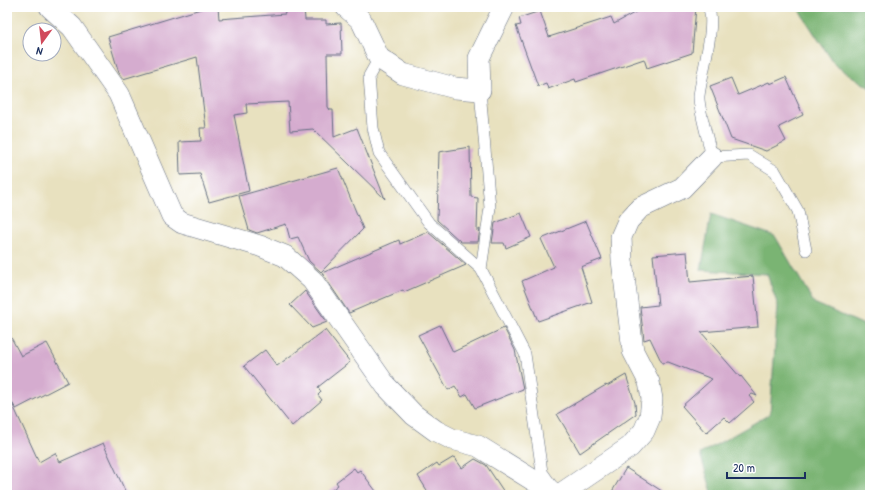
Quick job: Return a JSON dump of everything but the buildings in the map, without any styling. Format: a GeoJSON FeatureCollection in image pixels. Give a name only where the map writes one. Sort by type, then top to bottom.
{"type":"FeatureCollection","features":[{"type":"Feature","properties":{"kind":"street"},"geometry":{"type":"LineString","coordinates":[[50,7],[72,27],[119,94],[172,216],[182,223],[260,246],[285,256],[312,280],[386,386],[414,415],[436,431],[452,439],[478,446],[558,495],[630,447],[644,431],[650,417],[652,399],[649,382],[633,351],[622,260],[621,237],[628,221],[640,208],[682,188],[712,157]]}},
{"type":"Feature","properties":{"kind":"street"},"geometry":{"type":"LineString","coordinates":[[346,7],[361,20],[379,58],[403,74],[455,88],[480,90],[479,58],[504,7]]}},
{"type":"Feature","properties":{"kind":"lane"},"geometry":{"type":"LineString","coordinates":[[708,7],[710,10],[710,32],[699,98],[712,157],[750,155],[775,170],[798,211],[806,250]]}},
{"type":"Feature","properties":{"kind":"lane"},"geometry":{"type":"LineString","coordinates":[[379,58],[369,76],[373,128],[379,153],[429,223],[481,269],[525,354],[542,472],[558,495]]}},
{"type":"Feature","properties":{"kind":"lane"},"geometry":{"type":"LineString","coordinates":[[480,90],[490,208],[481,269]]}},
{"type":"Feature","properties":{"kind":"green space"},"geometry":{"type":"Polygon","coordinates":[[[797,7],[870,7],[870,88],[835,65],[797,7]]]}},
{"type":"Feature","properties":{"kind":"green space"},"geometry":{"type":"Polygon","coordinates":[[[711,214],[775,236],[814,303],[869,327],[870,495],[713,495],[700,454],[770,414],[778,306],[767,274],[701,270],[711,214]]]}}]}
